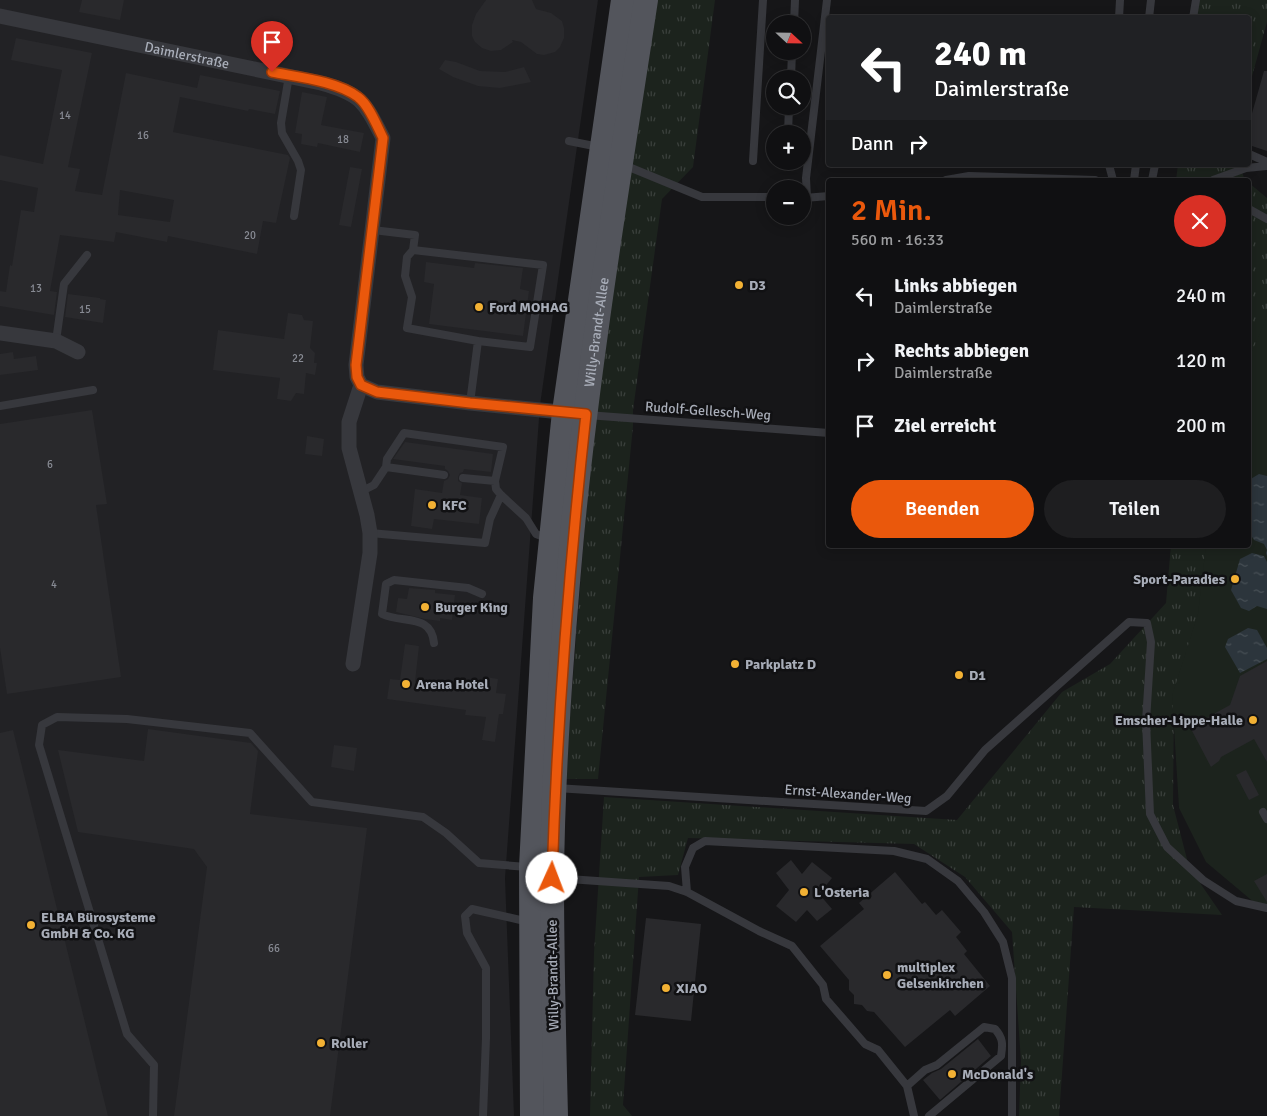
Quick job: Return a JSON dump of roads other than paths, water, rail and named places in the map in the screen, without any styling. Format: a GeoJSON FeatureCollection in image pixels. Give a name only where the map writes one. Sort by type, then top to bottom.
{"type":"FeatureCollection","features":[{"type":"Feature","properties":{"kind":"main road","name":"Willy-Brandt-Allee"},"geometry":{"type":"LineString","coordinates":[[556,1116],[553,986],[541,873],[545,787],[545,598],[550,540],[575,413],[608,159],[623,0]]}},
{"type":"Feature","properties":{"kind":"main road","name":"Willy-Brandt-Allee"},"geometry":{"type":"LineString","coordinates":[[608,159],[646,0]]}},
{"type":"Feature","properties":{"kind":"main road","name":"Willy-Brandt-Allee"},"geometry":{"type":"LineString","coordinates":[[545,787],[566,610],[575,413]]}},
{"type":"Feature","properties":{"kind":"main road","name":"Willy-Brandt-Allee"},"geometry":{"type":"LineString","coordinates":[[532,1116],[531,922],[541,873]]}},
{"type":"Feature","properties":{"kind":"street","name":"Daimlerstraße"},"geometry":{"type":"LineString","coordinates":[[0,16],[288,76],[342,89],[360,98],[383,138],[356,365],[357,377],[361,385]]}},
{"type":"Feature","properties":{"kind":"street"},"geometry":{"type":"LineString","coordinates":[[0,333],[56,341],[78,352]]}},
{"type":"Feature","properties":{"kind":"street"},"geometry":{"type":"LineString","coordinates":[[353,664],[370,554],[370,533],[362,491],[349,448],[349,422],[361,385],[377,392],[575,413]]}},
{"type":"Feature","properties":{"kind":"lane"},"geometry":{"type":"LineString","coordinates":[[753,162],[763,0]]}},
{"type":"Feature","properties":{"kind":"lane"},"geometry":{"type":"LineString","coordinates":[[794,15],[795,0]]}},
{"type":"Feature","properties":{"kind":"lane"},"geometry":{"type":"LineString","coordinates":[[806,180],[827,0]]}},
{"type":"Feature","properties":{"kind":"lane"},"geometry":{"type":"LineString","coordinates":[[1119,15],[1120,0]]}},
{"type":"Feature","properties":{"kind":"lane"},"geometry":{"type":"LineString","coordinates":[[1149,15],[1151,0]]}},
{"type":"Feature","properties":{"kind":"lane"},"geometry":{"type":"LineString","coordinates":[[1194,15],[1196,0]]}},
{"type":"Feature","properties":{"kind":"lane"},"geometry":{"type":"LineString","coordinates":[[288,76],[281,123],[282,133],[301,170],[294,216]]}},
{"type":"Feature","properties":{"kind":"lane"},"geometry":{"type":"LineString","coordinates":[[569,141],[608,159],[702,196],[766,197]]}},
{"type":"Feature","properties":{"kind":"lane"},"geometry":{"type":"LineString","coordinates":[[1251,155],[1267,164]]}},
{"type":"Feature","properties":{"kind":"lane"},"geometry":{"type":"LineString","coordinates":[[1218,178],[1246,168],[1267,164]]}},
{"type":"Feature","properties":{"kind":"lane"},"geometry":{"type":"LineString","coordinates":[[958,178],[969,176],[1019,178]]}},
{"type":"Feature","properties":{"kind":"lane"},"geometry":{"type":"LineString","coordinates":[[811,198],[826,196]]}},
{"type":"Feature","properties":{"kind":"lane"},"geometry":{"type":"LineString","coordinates":[[1251,210],[1267,219]]}},
{"type":"Feature","properties":{"kind":"lane"},"geometry":{"type":"LineString","coordinates":[[373,230],[415,235],[413,250],[407,257],[405,276],[412,297],[407,328],[478,341],[530,347],[542,265],[413,250]]}},
{"type":"Feature","properties":{"kind":"lane"},"geometry":{"type":"LineString","coordinates":[[56,341],[64,284],[87,255]]}},
{"type":"Feature","properties":{"kind":"lane"},"geometry":{"type":"LineString","coordinates":[[470,403],[478,341]]}},
{"type":"Feature","properties":{"kind":"lane"},"geometry":{"type":"LineString","coordinates":[[0,406],[93,390]]}},
{"type":"Feature","properties":{"kind":"lane","name":"Rudolf-Gellesch-Weg"},"geometry":{"type":"LineString","coordinates":[[575,413],[826,433]]}},
{"type":"Feature","properties":{"kind":"lane"},"geometry":{"type":"LineString","coordinates":[[362,491],[374,484],[386,467],[387,459],[404,433],[503,447],[495,481],[496,489],[526,518],[536,534],[550,540]]}},
{"type":"Feature","properties":{"kind":"lane"},"geometry":{"type":"LineString","coordinates":[[386,467],[444,475]]}},
{"type":"Feature","properties":{"kind":"lane"},"geometry":{"type":"LineString","coordinates":[[462,478],[495,481]]}},
{"type":"Feature","properties":{"kind":"lane"},"geometry":{"type":"LineString","coordinates":[[370,533],[485,543],[490,520],[501,495]]}},
{"type":"Feature","properties":{"kind":"lane"},"geometry":{"type":"LineString","coordinates":[[434,643],[433,632],[424,623],[392,619],[382,614],[386,584],[394,580],[468,588],[482,594]]}},
{"type":"Feature","properties":{"kind":"lane","name":"Ernst-Alexander-Weg"},"geometry":{"type":"LineString","coordinates":[[545,787],[926,811],[947,796],[985,750],[1129,622],[1147,623],[1151,642],[1146,721],[1150,814],[1167,847],[1203,880],[1236,901],[1267,908]]}},
{"type":"Feature","properties":{"kind":"lane"},"geometry":{"type":"LineString","coordinates":[[153,1116],[154,1065],[127,1034],[40,745],[42,725],[57,717],[127,719],[250,733],[312,802],[423,817],[446,833],[479,863],[541,873],[669,886],[687,892],[759,931],[792,946],[823,985],[826,999],[865,1044],[878,1050],[907,1086],[914,1116]]}},
{"type":"Feature","properties":{"kind":"lane"},"geometry":{"type":"LineString","coordinates":[[687,892],[685,867],[693,848],[705,841],[894,852],[927,859],[958,881],[984,912],[1003,942],[1012,978],[1012,1116]]}},
{"type":"Feature","properties":{"kind":"lane"},"geometry":{"type":"LineString","coordinates":[[483,1116],[486,968],[467,933],[466,916],[472,909],[531,922]]}},
{"type":"Feature","properties":{"kind":"lane"},"geometry":{"type":"LineString","coordinates":[[907,1086],[925,1070],[937,1065],[984,1027],[994,1028],[1000,1035],[1003,1043],[1001,1056],[929,1116]]}},
{"type":"Feature","properties":{"kind":"water"},"geometry":{"type":"Polygon","coordinates":[[[1259,474],[1267,476],[1267,550],[1264,544],[1254,540],[1251,535],[1251,479],[1259,474]]]}},
{"type":"Feature","properties":{"kind":"water"},"geometry":{"type":"Polygon","coordinates":[[[1252,553],[1264,556],[1267,562],[1267,609],[1257,606],[1249,611],[1241,608],[1231,590],[1240,559],[1252,553]]]}},
{"type":"Feature","properties":{"kind":"water"},"geometry":{"type":"Polygon","coordinates":[[[1248,628],[1257,630],[1267,648],[1267,659],[1240,673],[1225,647],[1228,639],[1248,628]]]}},
{"type":"Feature","properties":{"kind":"place","name":"D3"},"geometry":{"type":"Point","coordinates":[739,285]}},
{"type":"Feature","properties":{"kind":"place","name":"Ford MOHAG"},"geometry":{"type":"Point","coordinates":[479,307]}},
{"type":"Feature","properties":{"kind":"place","name":"KFC"},"geometry":{"type":"Point","coordinates":[432,505]}},
{"type":"Feature","properties":{"kind":"place","name":"Sport-Paradies"},"geometry":{"type":"Point","coordinates":[1235,579]}},
{"type":"Feature","properties":{"kind":"place","name":"Burger King"},"geometry":{"type":"Point","coordinates":[425,607]}},
{"type":"Feature","properties":{"kind":"place","name":"Parkplatz D"},"geometry":{"type":"Point","coordinates":[735,664]}},
{"type":"Feature","properties":{"kind":"place","name":"D1"},"geometry":{"type":"Point","coordinates":[959,675]}},
{"type":"Feature","properties":{"kind":"place","name":"Arena Hotel"},"geometry":{"type":"Point","coordinates":[406,684]}},
{"type":"Feature","properties":{"kind":"place","name":"Emscher-Lippe-Halle"},"geometry":{"type":"Point","coordinates":[1253,720]}},
{"type":"Feature","properties":{"kind":"place","name":"L'Osteria"},"geometry":{"type":"Point","coordinates":[804,892]}},
{"type":"Feature","properties":{"kind":"place","name":"ELBA Bürosysteme GmbH & Co. KG"},"geometry":{"type":"Point","coordinates":[31,925]}},
{"type":"Feature","properties":{"kind":"place","name":"multiplex Gelsenkirchen"},"geometry":{"type":"Point","coordinates":[887,975]}},
{"type":"Feature","properties":{"kind":"place","name":"XIAO"},"geometry":{"type":"Point","coordinates":[666,988]}},
{"type":"Feature","properties":{"kind":"place","name":"Roller"},"geometry":{"type":"Point","coordinates":[321,1043]}},
{"type":"Feature","properties":{"kind":"place","name":"McDonald's"},"geometry":{"type":"Point","coordinates":[952,1074]}}]}
